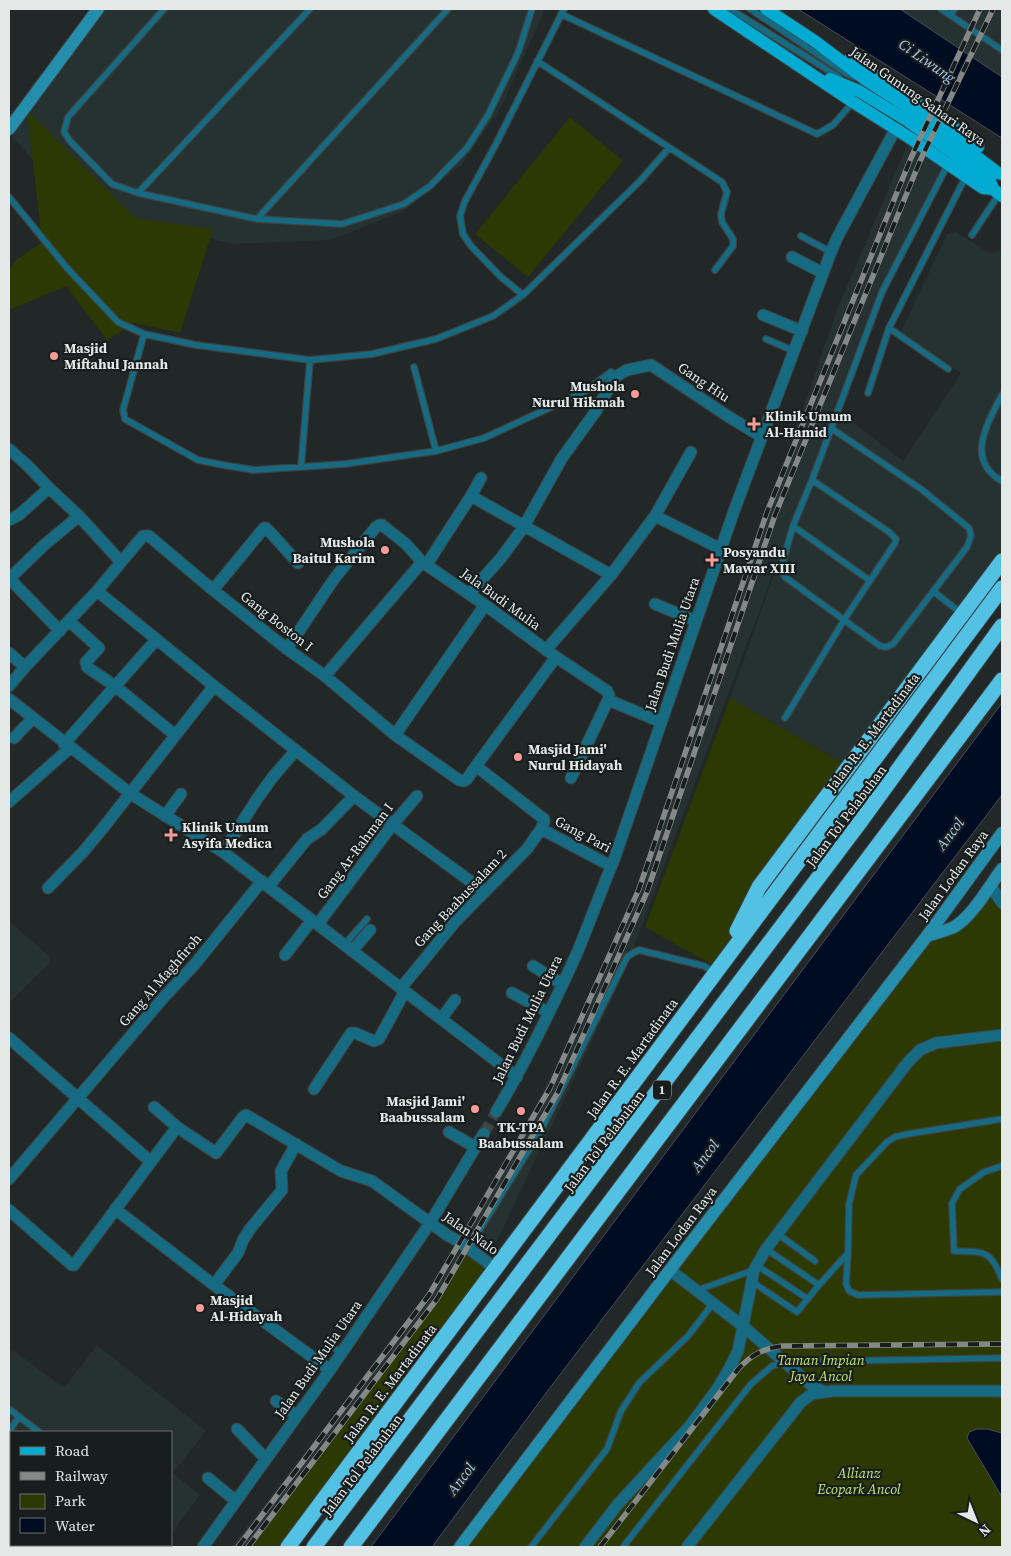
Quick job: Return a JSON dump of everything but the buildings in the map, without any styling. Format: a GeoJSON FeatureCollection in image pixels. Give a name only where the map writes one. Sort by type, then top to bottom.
{"type":"FeatureCollection","features":[{"type":"Feature","properties":{"kind":"highway"},"geometry":{"type":"LineString","coordinates":[[716,970],[759,887],[1002,561]]}},
{"type":"Feature","properties":{"kind":"highway","name":"Jalan R. E. Martadinata"},"geometry":{"type":"LineString","coordinates":[[288,1547],[1002,588]]}},
{"type":"Feature","properties":{"kind":"highway","name":"1"},"geometry":{"type":"LineString","coordinates":[[314,1547],[856,829],[1002,626]]}},
{"type":"Feature","properties":{"kind":"highway","name":"Jalan Tol Pelabuhan"},"geometry":{"type":"LineString","coordinates":[[321,1547],[1002,633]]}},
{"type":"Feature","properties":{"kind":"highway","name":"1"},"geometry":{"type":"LineString","coordinates":[[351,1547],[1002,680]]}},
{"type":"Feature","properties":{"kind":"main road"},"geometry":{"type":"LineString","coordinates":[[9,129],[98,9]]}},
{"type":"Feature","properties":{"kind":"main road","name":"Jalan Gunung Sahari Raya"},"geometry":{"type":"LineString","coordinates":[[714,9],[802,67],[931,122],[1002,174]]}},
{"type":"Feature","properties":{"kind":"main road","name":"Jalan Gunung Sahari Raya"},"geometry":{"type":"LineString","coordinates":[[766,9],[816,42],[866,69],[948,122],[1002,168]]}},
{"type":"Feature","properties":{"kind":"main road","name":"Jalan Gunung Sahari Raya"},"geometry":{"type":"LineString","coordinates":[[816,42],[896,128],[983,188],[998,193]]}},
{"type":"Feature","properties":{"kind":"main road","name":"Jalan Gunung Sahari Raya"},"geometry":{"type":"LineString","coordinates":[[860,91],[920,128],[989,178],[998,193]]}},
{"type":"Feature","properties":{"kind":"main road","name":"Jalan Lodan Raya"},"geometry":{"type":"LineString","coordinates":[[460,1547],[927,936],[1002,833]]}},
{"type":"Feature","properties":{"kind":"main road","name":"Jalan Lodan Raya"},"geometry":{"type":"LineString","coordinates":[[927,936],[954,928],[963,921],[999,876]]}},
{"type":"Feature","properties":{"kind":"street","name":"Jalan Budi Mulia Utara"},"geometry":{"type":"LineString","coordinates":[[496,1112],[517,1077],[576,954],[611,866],[721,549],[823,274],[837,238],[896,128]]}},
{"type":"Feature","properties":{"kind":"street"},"geometry":{"type":"LineString","coordinates":[[792,257],[823,274]]}},
{"type":"Feature","properties":{"kind":"street"},"geometry":{"type":"LineString","coordinates":[[763,315],[802,331]]}},
{"type":"Feature","properties":{"kind":"street","name":"Gang Hiu"},"geometry":{"type":"LineString","coordinates":[[524,526],[562,458],[596,411],[615,377],[627,370],[651,364],[762,437]]}},
{"type":"Feature","properties":{"kind":"street"},"geometry":{"type":"LineString","coordinates":[[9,450],[79,516],[121,562]]}},
{"type":"Feature","properties":{"kind":"street"},"geometry":{"type":"LineString","coordinates":[[546,650],[611,575],[655,516],[691,452]]}},
{"type":"Feature","properties":{"kind":"street"},"geometry":{"type":"LineString","coordinates":[[325,676],[425,563],[471,496],[481,478]]}},
{"type":"Feature","properties":{"kind":"street"},"geometry":{"type":"LineString","coordinates":[[9,520],[19,515],[49,488]]}},
{"type":"Feature","properties":{"kind":"street"},"geometry":{"type":"LineString","coordinates":[[471,496],[611,575]]}},
{"type":"Feature","properties":{"kind":"street"},"geometry":{"type":"LineString","coordinates":[[60,631],[9,579],[43,546],[79,516]]}},
{"type":"Feature","properties":{"kind":"street"},"geometry":{"type":"LineString","coordinates":[[655,516],[721,549]]}},
{"type":"Feature","properties":{"kind":"street","name":"Jala Budi Mulia"},"geometry":{"type":"LineString","coordinates":[[287,649],[334,579],[376,527],[382,525],[406,544],[425,563],[546,650],[607,691],[609,695],[608,700],[571,778]]}},
{"type":"Feature","properties":{"kind":"street"},"geometry":{"type":"LineString","coordinates":[[469,594],[501,558],[524,526]]}},
{"type":"Feature","properties":{"kind":"street"},"geometry":{"type":"LineString","coordinates":[[214,590],[264,528],[270,532],[298,563]]}},
{"type":"Feature","properties":{"kind":"street","name":"Gang Boston I"},"geometry":{"type":"LineString","coordinates":[[9,686],[97,590],[143,536],[149,536],[287,649],[325,676],[395,735],[460,780],[464,781],[476,766]]}},
{"type":"Feature","properties":{"kind":"street"},"geometry":{"type":"LineString","coordinates":[[97,590],[156,640],[354,796],[485,892]]}},
{"type":"Feature","properties":{"kind":"street"},"geometry":{"type":"LineString","coordinates":[[655,604],[696,621]]}},
{"type":"Feature","properties":{"kind":"street"},"geometry":{"type":"LineString","coordinates":[[395,735],[485,605]]}},
{"type":"Feature","properties":{"kind":"street"},"geometry":{"type":"LineString","coordinates":[[69,621],[98,648],[86,662],[87,667],[115,686],[176,735]]}},
{"type":"Feature","properties":{"kind":"street"},"geometry":{"type":"LineString","coordinates":[[9,802],[67,746],[115,686],[156,640]]}},
{"type":"Feature","properties":{"kind":"street"},"geometry":{"type":"LineString","coordinates":[[9,653],[25,667]]}},
{"type":"Feature","properties":{"kind":"street"},"geometry":{"type":"LineString","coordinates":[[541,829],[544,819],[476,766],[556,657]]}},
{"type":"Feature","properties":{"kind":"street"},"geometry":{"type":"LineString","coordinates":[[48,888],[90,844],[214,686]]}},
{"type":"Feature","properties":{"kind":"street"},"geometry":{"type":"LineString","coordinates":[[9,699],[131,794],[223,852],[517,1077]]}},
{"type":"Feature","properties":{"kind":"street"},"geometry":{"type":"LineString","coordinates":[[613,702],[662,722]]}},
{"type":"Feature","properties":{"kind":"street"},"geometry":{"type":"LineString","coordinates":[[14,738],[33,718]]}},
{"type":"Feature","properties":{"kind":"street"},"geometry":{"type":"LineString","coordinates":[[223,852],[272,778],[296,750]]}},
{"type":"Feature","properties":{"kind":"street"},"geometry":{"type":"LineString","coordinates":[[165,816],[181,794]]}},
{"type":"Feature","properties":{"kind":"street","name":"Gang Al Maghfiroh"},"geometry":{"type":"LineString","coordinates":[[9,1179],[164,997],[265,884],[307,839],[322,829],[354,796]]}},
{"type":"Feature","properties":{"kind":"street","name":"Gang Ar-Rahman I"},"geometry":{"type":"LineString","coordinates":[[284,954],[315,922],[417,796]]}},
{"type":"Feature","properties":{"kind":"street","name":"Gang Pari"},"geometry":{"type":"LineString","coordinates":[[541,829],[611,866]]}},
{"type":"Feature","properties":{"kind":"street","name":"Gang Baabussalam 2"},"geometry":{"type":"LineString","coordinates":[[314,1090],[351,1033],[354,1032],[374,1041],[379,1039],[403,990],[455,922],[527,850],[541,829]]}},
{"type":"Feature","properties":{"kind":"street"},"geometry":{"type":"LineString","coordinates":[[999,876],[1002,903]]}},
{"type":"Feature","properties":{"kind":"street"},"geometry":{"type":"LineString","coordinates":[[348,948],[369,924]]}},
{"type":"Feature","properties":{"kind":"street"},"geometry":{"type":"LineString","coordinates":[[533,966],[562,984]]}},
{"type":"Feature","properties":{"kind":"street"},"geometry":{"type":"LineString","coordinates":[[512,993],[548,1012]]}},
{"type":"Feature","properties":{"kind":"street"},"geometry":{"type":"LineString","coordinates":[[441,1019],[455,1000]]}},
{"type":"Feature","properties":{"kind":"street"},"geometry":{"type":"LineString","coordinates":[[585,1547],[618,1504],[689,1427],[717,1389],[738,1352],[754,1272],[766,1249],[908,1062],[920,1050],[936,1043],[1002,1035]]}},
{"type":"Feature","properties":{"kind":"street"},"geometry":{"type":"LineString","coordinates":[[9,1038],[151,1162]]}},
{"type":"Feature","properties":{"kind":"street"},"geometry":{"type":"LineString","coordinates":[[9,1210],[74,1266],[115,1208],[177,1127],[154,1107]]}},
{"type":"Feature","properties":{"kind":"street","name":"Jalan Nalo"},"geometry":{"type":"LineString","coordinates":[[177,1127],[216,1153],[246,1115],[341,1171],[372,1181],[496,1268]]}},
{"type":"Feature","properties":{"kind":"street"},"geometry":{"type":"LineString","coordinates":[[449,1132],[475,1147]]}},
{"type":"Feature","properties":{"kind":"street","name":"Jalan Budi Mulia Utara"},"geometry":{"type":"LineString","coordinates":[[203,1547],[330,1370],[430,1223],[484,1133]]}},
{"type":"Feature","properties":{"kind":"street"},"geometry":{"type":"LineString","coordinates":[[214,1285],[238,1253],[250,1229],[282,1190],[281,1171],[296,1144]]}},
{"type":"Feature","properties":{"kind":"street"},"geometry":{"type":"LineString","coordinates":[[115,1208],[214,1285],[330,1370]]}},
{"type":"Feature","properties":{"kind":"street"},"geometry":{"type":"LineString","coordinates":[[670,1270],[714,1302],[810,1384],[824,1392]]}},
{"type":"Feature","properties":{"kind":"street"},"geometry":{"type":"LineString","coordinates":[[687,1547],[801,1402],[812,1394],[824,1392],[1002,1391]]}},
{"type":"Feature","properties":{"kind":"street"},"geometry":{"type":"LineString","coordinates":[[276,1401],[296,1416]]}},
{"type":"Feature","properties":{"kind":"street"},"geometry":{"type":"LineString","coordinates":[[237,1429],[266,1459]]}},
{"type":"Feature","properties":{"kind":"street"},"geometry":{"type":"LineString","coordinates":[[208,1478],[236,1501]]}},
{"type":"Feature","properties":{"kind":"lane"},"geometry":{"type":"LineString","coordinates":[[164,9],[68,117],[64,132],[70,141],[112,184],[138,193],[257,219],[342,224],[404,204],[430,186],[467,148],[488,115],[518,53],[532,9]]}},
{"type":"Feature","properties":{"kind":"lane"},"geometry":{"type":"LineString","coordinates":[[138,193],[310,9]]}},
{"type":"Feature","properties":{"kind":"lane"},"geometry":{"type":"LineString","coordinates":[[257,219],[448,9]]}},
{"type":"Feature","properties":{"kind":"lane"},"geometry":{"type":"LineString","coordinates":[[730,9],[860,91]]}},
{"type":"Feature","properties":{"kind":"lane"},"geometry":{"type":"LineString","coordinates":[[750,9],[847,74],[860,91]]}},
{"type":"Feature","properties":{"kind":"lane"},"geometry":{"type":"LineString","coordinates":[[941,9],[1002,50]]}},
{"type":"Feature","properties":{"kind":"lane"},"geometry":{"type":"LineString","coordinates":[[948,9],[951,16]]}},
{"type":"Feature","properties":{"kind":"lane"},"geometry":{"type":"LineString","coordinates":[[951,16],[954,9]]}},
{"type":"Feature","properties":{"kind":"lane"},"geometry":{"type":"LineString","coordinates":[[523,295],[501,277],[472,246],[463,234],[460,216],[465,200],[496,144],[562,11],[817,134],[833,125],[860,91]]}},
{"type":"Feature","properties":{"kind":"lane"},"geometry":{"type":"LineString","coordinates":[[537,61],[722,182],[727,192],[721,214],[722,222],[733,238],[733,246],[715,270]]}},
{"type":"Feature","properties":{"kind":"lane"},"geometry":{"type":"LineString","coordinates":[[9,197],[67,268],[118,322],[144,334],[214,348],[310,360],[372,354],[436,339],[493,316],[523,295],[640,181],[669,148]]}},
{"type":"Feature","properties":{"kind":"lane"},"geometry":{"type":"LineString","coordinates":[[832,428],[921,489],[969,528],[971,536],[967,547],[893,644],[886,647],[880,646],[785,576],[782,572],[782,565],[793,526],[832,428],[882,292],[948,163]]}},
{"type":"Feature","properties":{"kind":"lane"},"geometry":{"type":"LineString","coordinates":[[868,393],[889,328],[966,176]]}},
{"type":"Feature","properties":{"kind":"lane"},"geometry":{"type":"LineString","coordinates":[[972,235],[998,193]]}},
{"type":"Feature","properties":{"kind":"lane"},"geometry":{"type":"LineString","coordinates":[[800,236],[832,252]]}},
{"type":"Feature","properties":{"kind":"lane"},"geometry":{"type":"LineString","coordinates":[[889,328],[948,369]]}},
{"type":"Feature","properties":{"kind":"lane"},"geometry":{"type":"LineString","coordinates":[[144,334],[123,410],[125,419],[198,460],[254,470],[345,464],[436,451],[484,438],[584,392],[611,372]]}},
{"type":"Feature","properties":{"kind":"lane"},"geometry":{"type":"LineString","coordinates":[[766,339],[794,351]]}},
{"type":"Feature","properties":{"kind":"lane"},"geometry":{"type":"LineString","coordinates":[[301,467],[310,360]]}},
{"type":"Feature","properties":{"kind":"lane"},"geometry":{"type":"LineString","coordinates":[[414,367],[436,451]]}},
{"type":"Feature","properties":{"kind":"lane"},"geometry":{"type":"LineString","coordinates":[[1002,395],[987,423],[981,448],[986,467],[1002,481]]}},
{"type":"Feature","properties":{"kind":"lane"},"geometry":{"type":"LineString","coordinates":[[785,718],[896,538],[812,480]]}},
{"type":"Feature","properties":{"kind":"lane"},"geometry":{"type":"LineString","coordinates":[[793,526],[869,580]]}},
{"type":"Feature","properties":{"kind":"lane"},"geometry":{"type":"LineString","coordinates":[[933,591],[963,615]]}},
{"type":"Feature","properties":{"kind":"lane"},"geometry":{"type":"LineString","coordinates":[[474,1252],[472,1245],[474,1239],[540,1132],[626,957],[640,950],[716,970]]}},
{"type":"Feature","properties":{"kind":"lane"},"geometry":{"type":"LineString","coordinates":[[1002,1119],[896,1136],[887,1142],[856,1175],[849,1204],[846,1284],[849,1291],[858,1295],[1002,1292]]}},
{"type":"Feature","properties":{"kind":"lane"},"geometry":{"type":"LineString","coordinates":[[1002,1166],[976,1177],[960,1189],[952,1203],[954,1251],[977,1252],[988,1256],[996,1263],[1002,1279]]}},
{"type":"Feature","properties":{"kind":"lane"},"geometry":{"type":"LineString","coordinates":[[778,1234],[815,1261]]}},
{"type":"Feature","properties":{"kind":"lane"},"geometry":{"type":"LineString","coordinates":[[766,1249],[820,1285]]}},
{"type":"Feature","properties":{"kind":"lane"},"geometry":{"type":"LineString","coordinates":[[754,1272],[797,1312],[848,1253]]}},
{"type":"Feature","properties":{"kind":"lane"},"geometry":{"type":"LineString","coordinates":[[698,1290],[754,1272],[808,1299]]}},
{"type":"Feature","properties":{"kind":"lane"},"geometry":{"type":"LineString","coordinates":[[531,1547],[607,1449],[621,1412],[639,1383],[688,1336],[714,1302]]}},
{"type":"Feature","properties":{"kind":"lane"},"geometry":{"type":"LineString","coordinates":[[327,1343],[341,1353]]}},
{"type":"Feature","properties":{"kind":"lane"},"geometry":{"type":"LineString","coordinates":[[623,1547],[752,1384],[772,1366],[785,1362],[1002,1358]]}},
{"type":"Feature","properties":{"kind":"lane"},"geometry":{"type":"LineString","coordinates":[[9,1409],[38,1431]]}},
{"type":"Feature","properties":{"kind":"lane"},"geometry":{"type":"LineString","coordinates":[[9,1431],[19,1417]]}},
{"type":"Feature","properties":{"kind":"shaded area"},"geometry":{"type":"Polygon","coordinates":[[[101,9],[545,9],[501,108],[461,165],[404,211],[330,240],[234,244],[112,218],[50,178],[12,137],[27,110],[101,9]]]}},
{"type":"Feature","properties":{"kind":"shaded area"},"geometry":{"type":"Polygon","coordinates":[[[899,9],[1002,9],[1002,76],[955,47],[899,9]]]}},
{"type":"Feature","properties":{"kind":"shaded area"},"geometry":{"type":"Polygon","coordinates":[[[910,138],[948,163],[866,324],[835,408],[903,461],[961,373],[900,334],[947,234],[956,232],[991,254],[1002,248],[1002,561],[849,767],[730,698],[800,502],[623,976],[462,1314],[287,1547],[231,1547],[430,1292],[534,1109],[602,973],[654,844],[837,310],[910,138]]]}},
{"type":"Feature","properties":{"kind":"shaded area"},"geometry":{"type":"Polygon","coordinates":[[[9,921],[49,956],[50,963],[9,1003],[9,921]]]}},
{"type":"Feature","properties":{"kind":"shaded area"},"geometry":{"type":"Polygon","coordinates":[[[97,1345],[206,1431],[173,1473],[200,1495],[172,1533],[172,1431],[10,1431],[10,1546],[162,1547],[9,1547],[9,1355],[13,1350],[64,1388],[97,1345]]]}},
{"type":"Feature","properties":{"kind":"green space"},"geometry":{"type":"Polygon","coordinates":[[[27,110],[135,218],[213,229],[180,333],[135,323],[107,340],[66,286],[9,310],[9,270],[16,260],[42,242],[27,110]]]}},
{"type":"Feature","properties":{"kind":"green space"},"geometry":{"type":"Polygon","coordinates":[[[570,117],[623,161],[528,277],[475,234],[570,117]]]}},
{"type":"Feature","properties":{"kind":"green space"},"geometry":{"type":"Polygon","coordinates":[[[730,698],[849,767],[778,863],[718,968],[645,927],[730,698]]]}},
{"type":"Feature","properties":{"kind":"green space","name":"Taman Impian Jaya Ancol"},"geometry":{"type":"Polygon","coordinates":[[[1002,868],[1002,1547],[462,1547],[927,936],[953,927],[1002,868]]]}},
{"type":"Feature","properties":{"kind":"green space"},"geometry":{"type":"Polygon","coordinates":[[[467,1247],[487,1262],[462,1314],[288,1547],[248,1547],[437,1299],[467,1247]]]}},
{"type":"Feature","properties":{"kind":"water","name":"Ci Liwung"},"geometry":{"type":"Polygon","coordinates":[[[798,9],[900,9],[1002,77],[1002,138],[798,9]]]}},
{"type":"Feature","properties":{"kind":"water","name":"Ancol"},"geometry":{"type":"Polygon","coordinates":[[[1002,703],[1002,795],[546,1393],[432,1547],[371,1547],[1002,703]]]}},
{"type":"Feature","properties":{"kind":"water"},"geometry":{"type":"Polygon","coordinates":[[[977,1429],[987,1429],[1002,1433],[1002,1497],[967,1438],[969,1432],[977,1429]]]}},
{"type":"Feature","properties":{"kind":"tunnel"},"geometry":{"type":"LineString","coordinates":[[484,1133],[496,1112]]}},
{"type":"Feature","properties":{"kind":"railway"},"geometry":{"type":"LineString","coordinates":[[238,1547],[429,1295],[550,1088],[639,889],[767,512],[911,158],[980,9]]}},
{"type":"Feature","properties":{"kind":"railway"},"geometry":{"type":"LineString","coordinates":[[248,1547],[437,1299],[558,1092],[647,892],[775,515],[920,161],[993,9]]}},
{"type":"Feature","properties":{"kind":"railway"},"geometry":{"type":"LineString","coordinates":[[600,1547],[739,1368],[758,1353],[782,1346],[1002,1344]]}},
{"type":"Feature","properties":{"kind":"place","name":"Masjid Miftahul Jannah"},"geometry":{"type":"Point","coordinates":[54,356]}},
{"type":"Feature","properties":{"kind":"place","name":"Mushola Nurul Hikmah"},"geometry":{"type":"Point","coordinates":[635,394]}},
{"type":"Feature","properties":{"kind":"place","name":"Klinik Umum Al-Hamid"},"geometry":{"type":"Point","coordinates":[754,424]}},
{"type":"Feature","properties":{"kind":"place","name":"Mushola Baitul Karim"},"geometry":{"type":"Point","coordinates":[385,550]}},
{"type":"Feature","properties":{"kind":"place","name":"Posyandu Mawar XIII"},"geometry":{"type":"Point","coordinates":[712,560]}},
{"type":"Feature","properties":{"kind":"place","name":"Masjid Jami' Nurul Hidayah"},"geometry":{"type":"Point","coordinates":[518,757]}},
{"type":"Feature","properties":{"kind":"place","name":"Klinik Umum Asyifa Medica"},"geometry":{"type":"Point","coordinates":[171,835]}},
{"type":"Feature","properties":{"kind":"place","name":"Masjid Jami' Baabussalam"},"geometry":{"type":"Point","coordinates":[475,1109]}},
{"type":"Feature","properties":{"kind":"place","name":"TK-TPA Baabussalam"},"geometry":{"type":"Point","coordinates":[521,1111]}},
{"type":"Feature","properties":{"kind":"place","name":"Masjid Al-Hidayah"},"geometry":{"type":"Point","coordinates":[200,1308]}},
{"type":"Feature","properties":{"kind":"park label","name":"Allianz Ecopark Ancol"},"geometry":{"type":"Point","coordinates":[859,1482]}}]}
